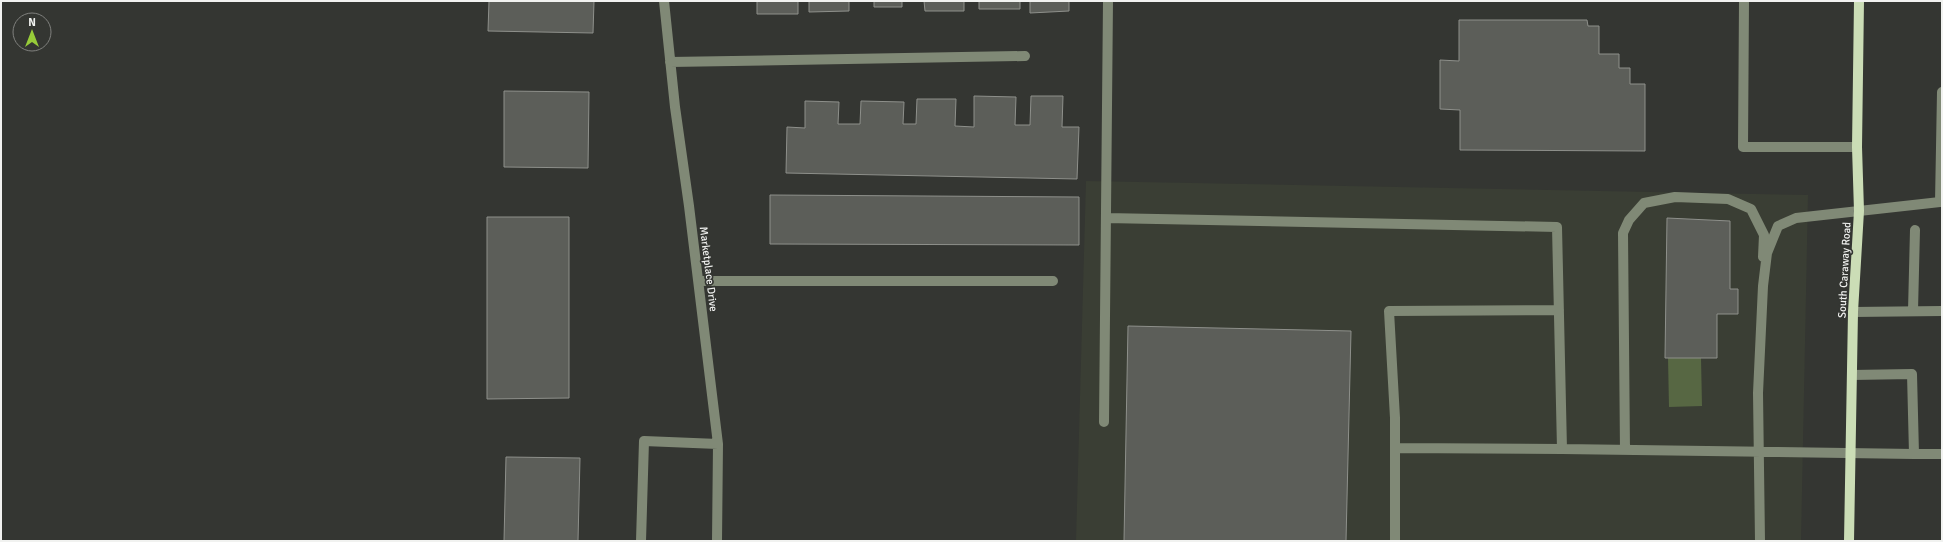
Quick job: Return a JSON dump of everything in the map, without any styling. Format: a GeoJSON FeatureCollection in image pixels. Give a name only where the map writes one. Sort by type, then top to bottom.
{"type":"FeatureCollection","features":[{"type":"Feature","properties":{"kind":"main road","name":"South Caraway Road"},"geometry":{"type":"LineString","coordinates":[[1849,541],[1853,312],[1859,211],[1857,147],[1859,1]]}},
{"type":"Feature","properties":{"kind":"street","name":"Marketplace Drive"},"geometry":{"type":"LineString","coordinates":[[664,1],[670,62],[699,281],[718,444],[717,541]]}},
{"type":"Feature","properties":{"kind":"street"},"geometry":{"type":"LineString","coordinates":[[1104,422],[1108,1]]}},
{"type":"Feature","properties":{"kind":"street"},"geometry":{"type":"LineString","coordinates":[[1744,1],[1743,146],[1857,147]]}},
{"type":"Feature","properties":{"kind":"street"},"geometry":{"type":"LineString","coordinates":[[670,62],[1025,56]]}},
{"type":"Feature","properties":{"kind":"street"},"geometry":{"type":"LineString","coordinates":[[1763,286],[1767,253],[1778,226],[1796,218],[1940,202],[1942,92]]}},
{"type":"Feature","properties":{"kind":"street"},"geometry":{"type":"LineString","coordinates":[[1625,450],[1623,233],[1629,220],[1644,203],[1675,197],[1728,199],[1751,209],[1764,235],[1758,393],[1760,541]]}},
{"type":"Feature","properties":{"kind":"street"},"geometry":{"type":"LineString","coordinates":[[1106,218],[1557,227],[1562,449]]}},
{"type":"Feature","properties":{"kind":"street"},"geometry":{"type":"LineString","coordinates":[[1913,311],[1915,230]]}},
{"type":"Feature","properties":{"kind":"street"},"geometry":{"type":"LineString","coordinates":[[699,281],[1053,281]]}},
{"type":"Feature","properties":{"kind":"street"},"geometry":{"type":"LineString","coordinates":[[1395,541],[1395,418],[1389,311],[1559,310]]}},
{"type":"Feature","properties":{"kind":"street"},"geometry":{"type":"LineString","coordinates":[[1853,312],[1942,311]]}},
{"type":"Feature","properties":{"kind":"street"},"geometry":{"type":"LineString","coordinates":[[1852,375],[1912,374],[1914,454]]}},
{"type":"Feature","properties":{"kind":"street"},"geometry":{"type":"LineString","coordinates":[[641,541],[644,441],[718,444]]}},
{"type":"Feature","properties":{"kind":"street"},"geometry":{"type":"LineString","coordinates":[[1395,448],[1942,454]]}},
{"type":"Feature","properties":{"kind":"shaded area"},"geometry":{"type":"Polygon","coordinates":[[[1086,181],[1808,195],[1801,541],[1076,541],[1086,181]]]}},
{"type":"Feature","properties":{"kind":"green space"},"geometry":{"type":"Polygon","coordinates":[[[1668,358],[1701,358],[1702,406],[1669,407],[1668,358]]]}},
{"type":"Feature","properties":{"kind":"building"},"geometry":{"type":"Polygon","coordinates":[[[489,1],[594,1],[593,33],[488,31],[489,1]]]}},
{"type":"Feature","properties":{"kind":"building"},"geometry":{"type":"Polygon","coordinates":[[[757,1],[798,1],[798,14],[757,14],[757,1]]]}},
{"type":"Feature","properties":{"kind":"building"},"geometry":{"type":"Polygon","coordinates":[[[809,1],[849,1],[849,11],[809,12],[809,1]]]}},
{"type":"Feature","properties":{"kind":"building"},"geometry":{"type":"Polygon","coordinates":[[[874,1],[902,1],[902,7],[874,7],[874,1]]]}},
{"type":"Feature","properties":{"kind":"building"},"geometry":{"type":"Polygon","coordinates":[[[924,1],[964,1],[964,11],[925,11],[924,1]]]}},
{"type":"Feature","properties":{"kind":"building"},"geometry":{"type":"Polygon","coordinates":[[[979,1],[1020,1],[1020,9],[979,9],[979,1]]]}},
{"type":"Feature","properties":{"kind":"building"},"geometry":{"type":"Polygon","coordinates":[[[1030,1],[1069,1],[1069,11],[1030,13],[1030,1]]]}},
{"type":"Feature","properties":{"kind":"building"},"geometry":{"type":"Polygon","coordinates":[[[1459,20],[1587,20],[1588,26],[1599,26],[1599,54],[1619,54],[1619,68],[1630,68],[1630,84],[1645,84],[1645,151],[1460,150],[1460,110],[1440,109],[1440,60],[1459,61],[1459,20]]]}},
{"type":"Feature","properties":{"kind":"building"},"geometry":{"type":"Polygon","coordinates":[[[504,91],[589,92],[588,168],[504,167],[504,91]]]}},
{"type":"Feature","properties":{"kind":"building"},"geometry":{"type":"Polygon","coordinates":[[[974,96],[1016,97],[1015,125],[1030,125],[1031,96],[1063,96],[1062,127],[1079,127],[1077,179],[786,173],[787,127],[805,128],[805,101],[839,102],[838,124],[860,124],[861,101],[904,102],[903,124],[916,124],[917,99],[956,99],[955,126],[974,127],[974,96]]]}},
{"type":"Feature","properties":{"kind":"building"},"geometry":{"type":"Polygon","coordinates":[[[770,195],[1079,197],[1079,245],[770,244],[770,195]]]}},
{"type":"Feature","properties":{"kind":"building"},"geometry":{"type":"Polygon","coordinates":[[[487,217],[569,217],[569,398],[487,399],[487,217]]]}},
{"type":"Feature","properties":{"kind":"building"},"geometry":{"type":"Polygon","coordinates":[[[1667,218],[1730,221],[1730,289],[1738,289],[1738,314],[1717,314],[1717,358],[1665,358],[1667,218]]]}},
{"type":"Feature","properties":{"kind":"building"},"geometry":{"type":"Polygon","coordinates":[[[1128,326],[1351,331],[1346,541],[1124,541],[1128,326]]]}},
{"type":"Feature","properties":{"kind":"building"},"geometry":{"type":"Polygon","coordinates":[[[506,457],[580,458],[578,541],[504,541],[506,457]]]}}]}
